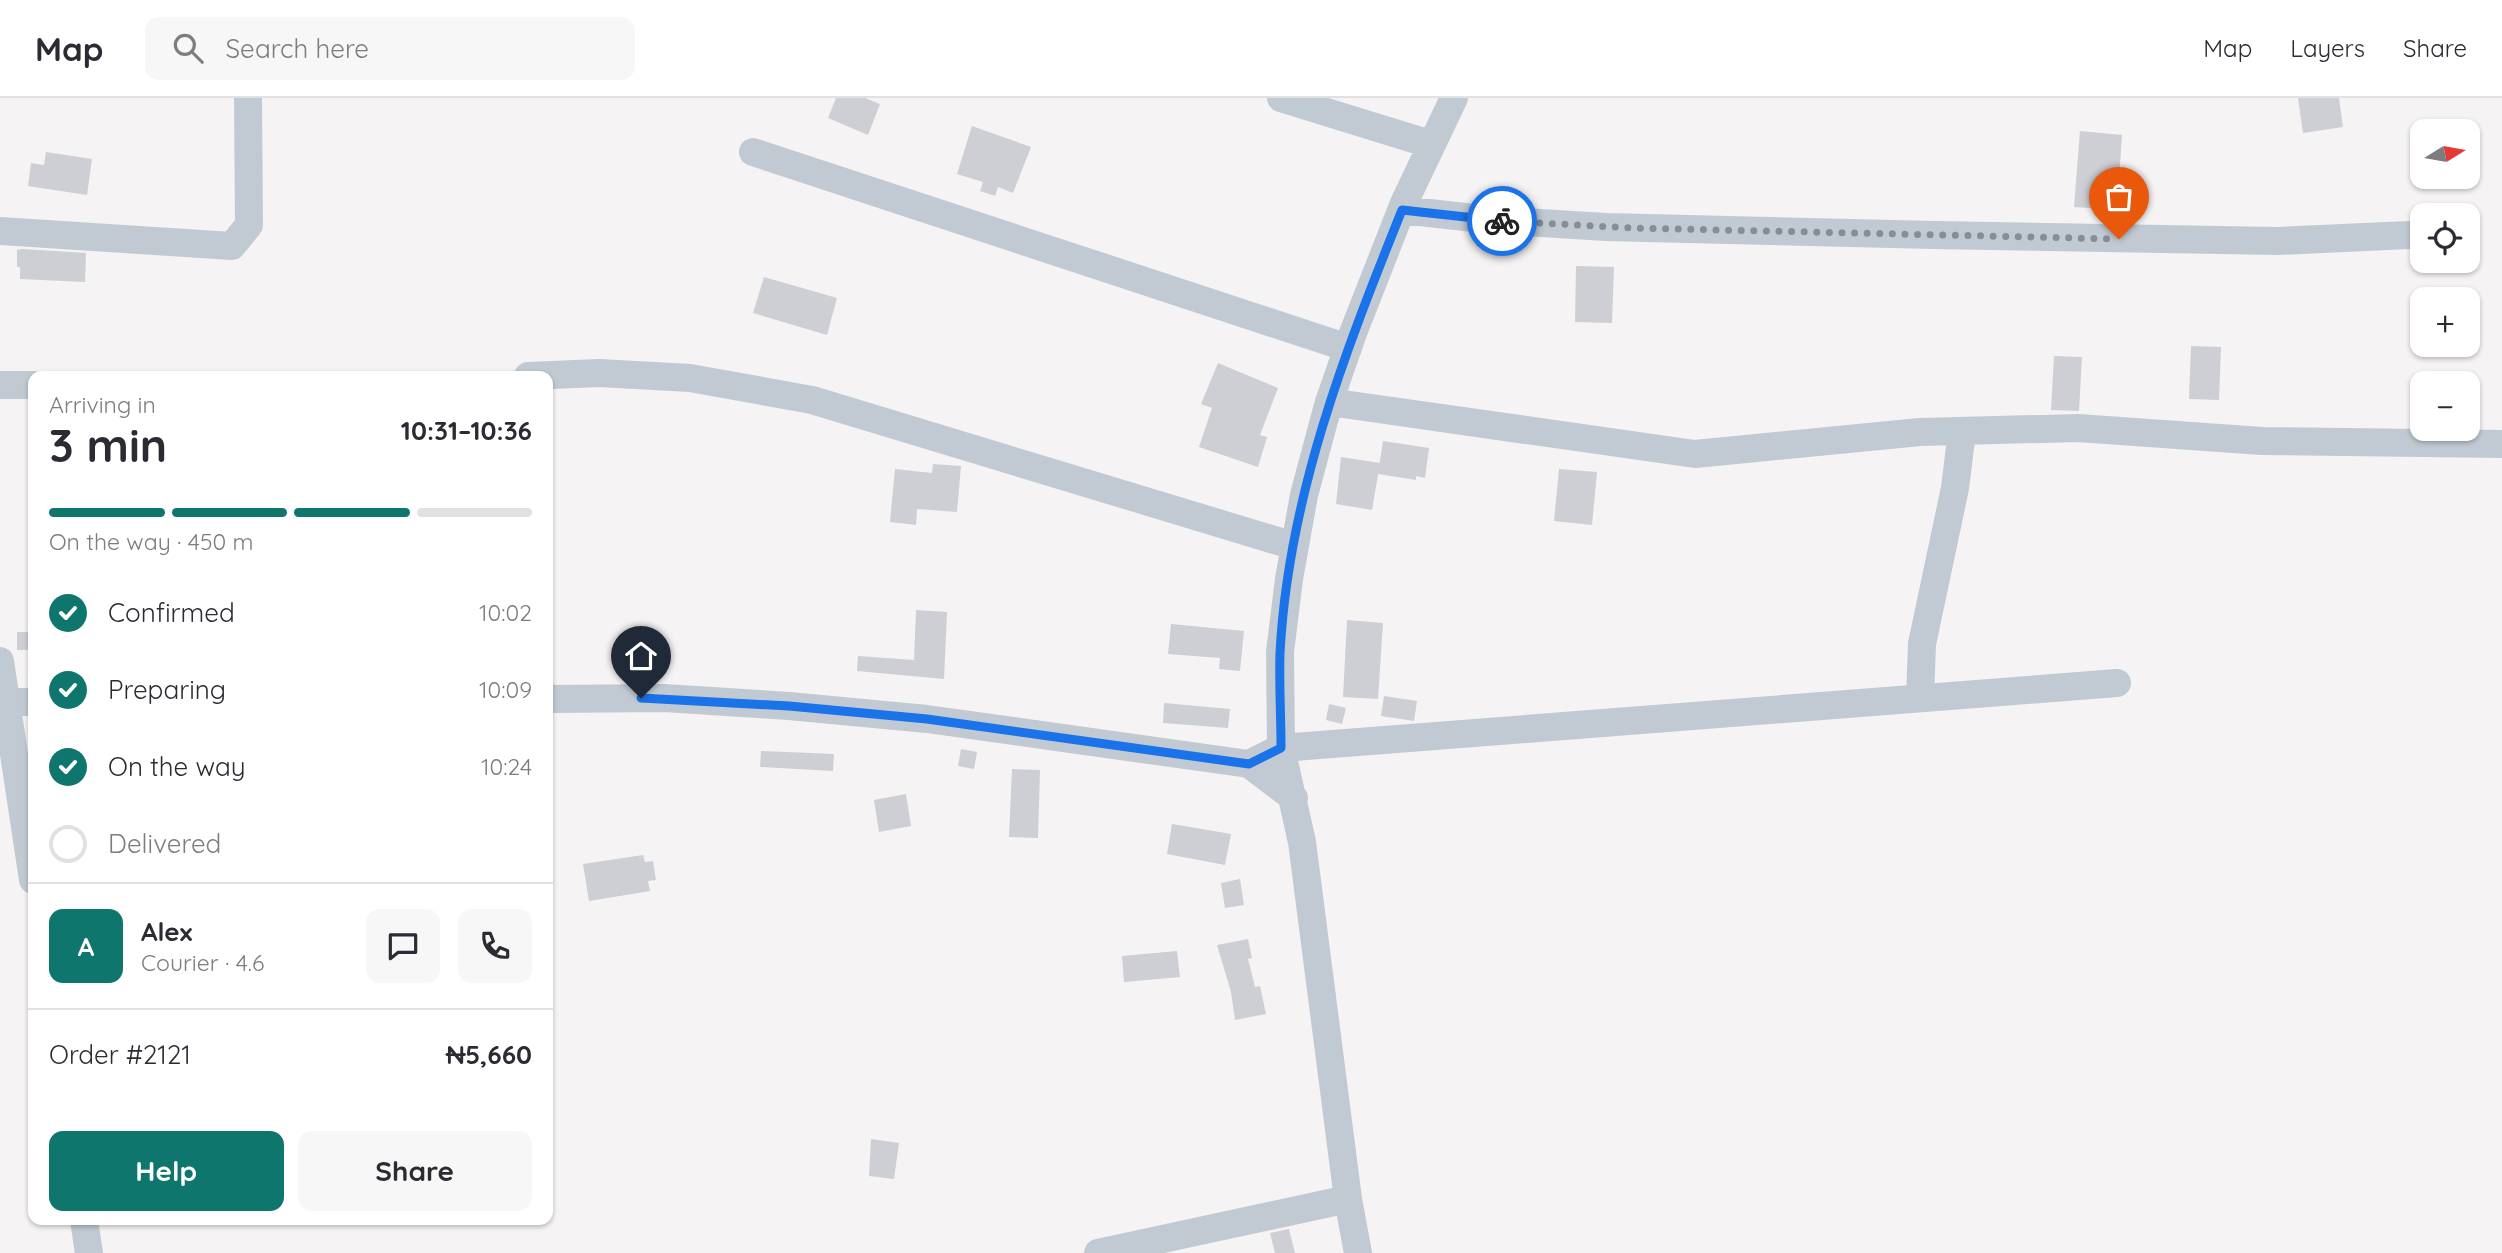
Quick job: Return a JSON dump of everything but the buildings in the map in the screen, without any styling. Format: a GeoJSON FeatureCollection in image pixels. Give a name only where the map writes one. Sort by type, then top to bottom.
{"type":"FeatureCollection","features":[{"type":"Feature","properties":{"kind":"street"},"geometry":{"type":"LineString","coordinates":[[0,231],[232,246],[249,225],[248,98]]}},
{"type":"Feature","properties":{"kind":"street"},"geometry":{"type":"LineString","coordinates":[[1281,98],[1430,144]]}},
{"type":"Feature","properties":{"kind":"street"},"geometry":{"type":"LineString","coordinates":[[1359,1253],[1348,1199],[1302,842],[1281,748],[1280,652],[1294,546],[1304,495],[1329,402],[1402,210],[1430,144],[1454,98]]}},
{"type":"Feature","properties":{"kind":"street"},"geometry":{"type":"LineString","coordinates":[[753,152],[1348,348]]}},
{"type":"Feature","properties":{"kind":"street"},"geometry":{"type":"LineString","coordinates":[[1402,210],[1492,220],[1606,227],[1948,236],[2278,241],[2409,235]]}},
{"type":"Feature","properties":{"kind":"street"},"geometry":{"type":"LineString","coordinates":[[553,375],[599,373],[690,378],[812,400],[1294,546]]}},
{"type":"Feature","properties":{"kind":"street"},"geometry":{"type":"LineString","coordinates":[[0,385],[28,386]]}},
{"type":"Feature","properties":{"kind":"street"},"geometry":{"type":"LineString","coordinates":[[1329,402],[1695,454],[1920,432],[2078,428],[2262,441],[2502,444]]}},
{"type":"Feature","properties":{"kind":"street"},"geometry":{"type":"LineString","coordinates":[[1920,698],[1922,644],[1955,488],[1962,431]]}},
{"type":"Feature","properties":{"kind":"street"},"geometry":{"type":"LineString","coordinates":[[0,661],[13,702],[28,836]]}},
{"type":"Feature","properties":{"kind":"street"},"geometry":{"type":"LineString","coordinates":[[1249,764],[1281,748],[2117,683]]}},
{"type":"Feature","properties":{"kind":"street"},"geometry":{"type":"LineString","coordinates":[[553,699],[665,698],[899,716],[1249,764],[1294,798]]}},
{"type":"Feature","properties":{"kind":"street"},"geometry":{"type":"LineString","coordinates":[[1098,1253],[1348,1199]]}},
{"type":"Feature","properties":{"kind":"street"},"geometry":{"type":"LineString","coordinates":[[85,1225],[89,1253]]}},
{"type":"Feature","properties":{"kind":"way so far"},"geometry":{"type":"LineString","coordinates":[[1502,221],[1633,228],[2119,239]]}},
{"type":"Feature","properties":{"kind":"route"},"geometry":{"type":"LineString","coordinates":[[641,698],[789,706],[927,719],[1249,764],[1281,748],[1280,652],[1289,579],[1304,495],[1329,402],[1402,210],[1502,221]]}}]}
